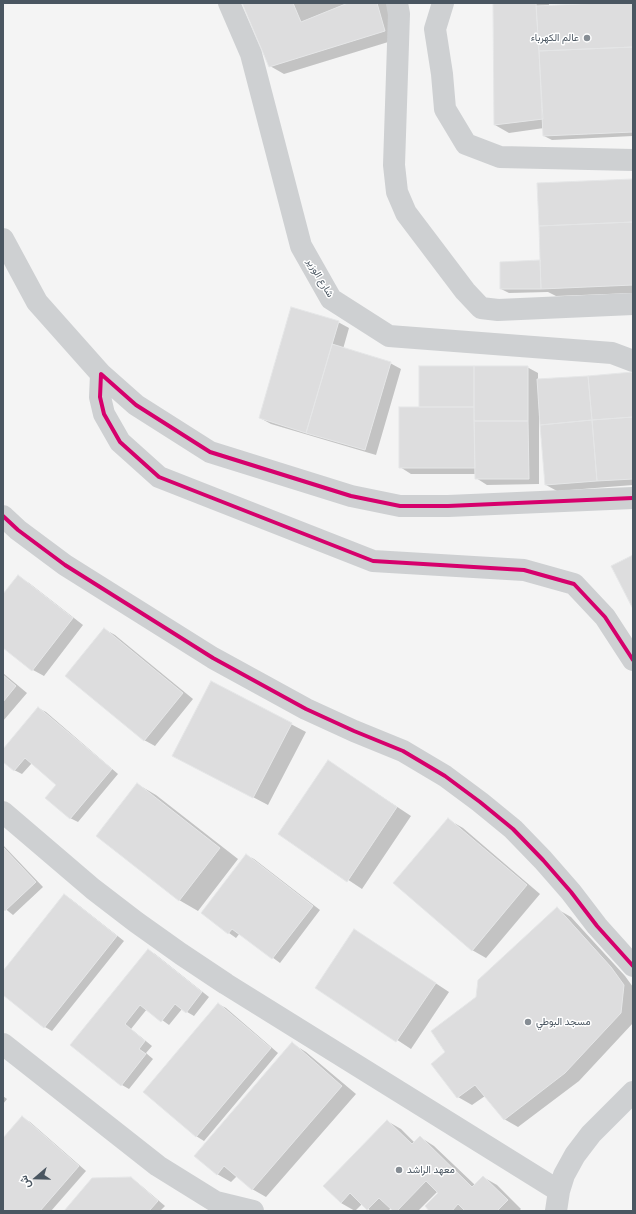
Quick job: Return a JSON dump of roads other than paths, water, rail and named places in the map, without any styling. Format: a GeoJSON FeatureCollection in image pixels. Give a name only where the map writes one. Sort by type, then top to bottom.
{"type":"FeatureCollection","features":[{"type":"Feature","properties":{"kind":"street","name":"شارع الوزير"},"geometry":{"type":"LineString","coordinates":[[229,3],[251,54],[301,246],[331,299],[389,336],[612,353],[633,361]]}},
{"type":"Feature","properties":{"kind":"street"},"geometry":{"type":"LineString","coordinates":[[397,3],[398,14],[394,165],[397,192],[406,213],[465,291],[481,308],[498,310],[633,304]]}},
{"type":"Feature","properties":{"kind":"street"},"geometry":{"type":"LineString","coordinates":[[428,3],[435,30],[442,74],[445,109],[466,144],[500,157],[633,160]]}},
{"type":"Feature","properties":{"kind":"street"},"geometry":{"type":"LineString","coordinates":[[435,30],[443,3]]}},
{"type":"Feature","properties":{"kind":"street"},"geometry":{"type":"LineString","coordinates":[[3,239],[37,302],[101,374],[136,405],[210,452],[351,496],[400,506],[448,506],[633,498]]}},
{"type":"Feature","properties":{"kind":"street"},"geometry":{"type":"LineString","coordinates":[[101,374],[100,397],[104,414],[120,442],[159,477],[373,561],[524,570],[574,584],[606,618],[633,660]]}},
{"type":"Feature","properties":{"kind":"street"},"geometry":{"type":"LineString","coordinates":[[3,516],[18,530],[65,565],[213,658],[306,709],[403,751],[446,776],[502,820],[543,860],[571,892],[597,926],[633,966]]}},
{"type":"Feature","properties":{"kind":"street"},"geometry":{"type":"LineString","coordinates":[[3,812],[93,889],[181,954],[558,1201],[564,1175],[575,1155],[591,1134],[633,1092]]}},
{"type":"Feature","properties":{"kind":"street"},"geometry":{"type":"LineString","coordinates":[[3,1044],[158,1166],[216,1202],[253,1211]]}},
{"type":"Feature","properties":{"kind":"place","name":"عالم الكهرباء"},"geometry":{"type":"Point","coordinates":[587,38]}},
{"type":"Feature","properties":{"kind":"place","name":"مسجد البوطي"},"geometry":{"type":"Point","coordinates":[528,1022]}},
{"type":"Feature","properties":{"kind":"place","name":"معهد الراشد"},"geometry":{"type":"Point","coordinates":[399,1170]}}]}
